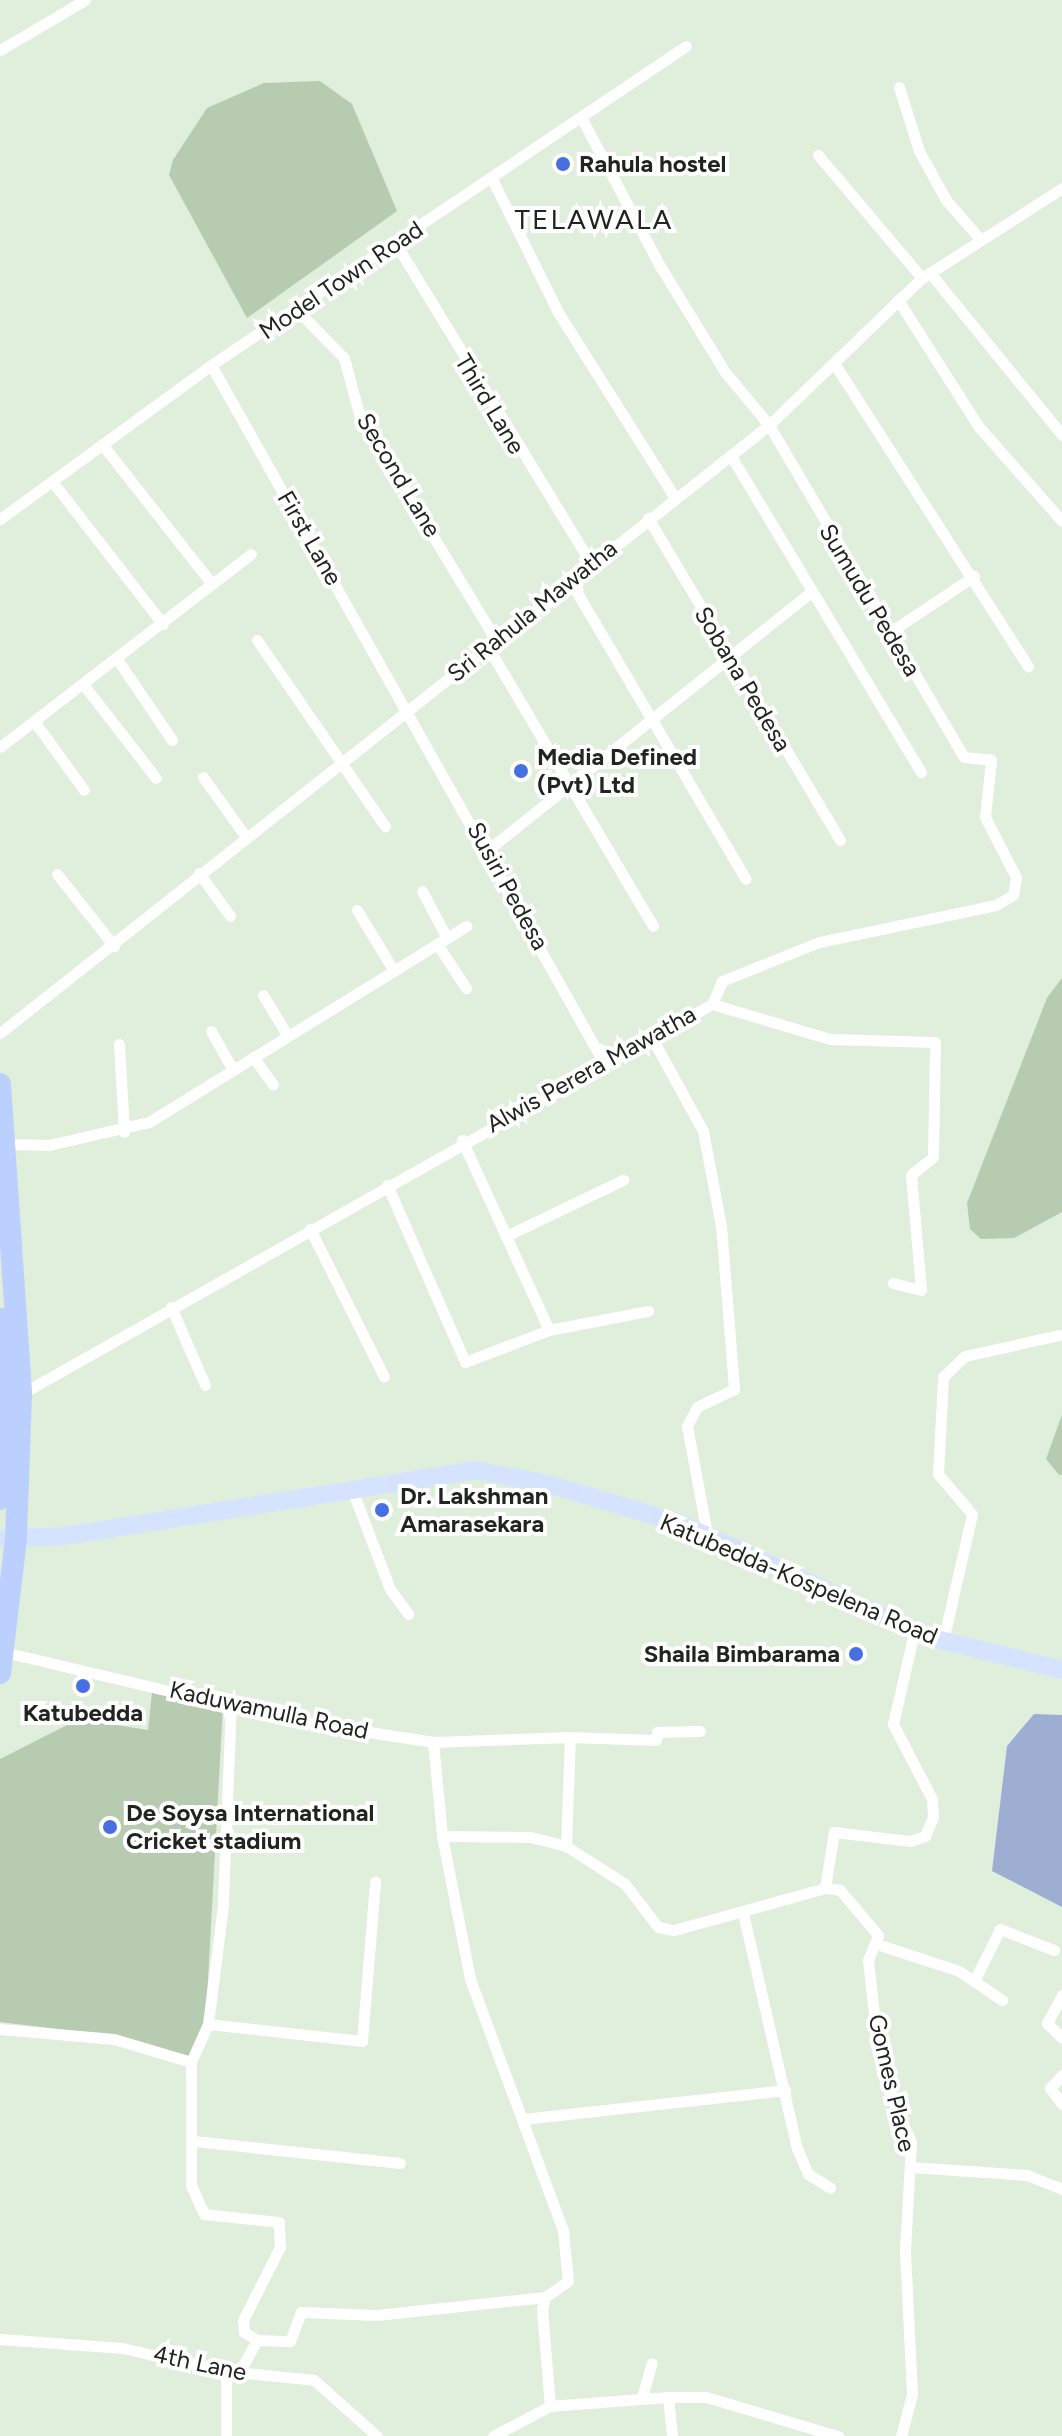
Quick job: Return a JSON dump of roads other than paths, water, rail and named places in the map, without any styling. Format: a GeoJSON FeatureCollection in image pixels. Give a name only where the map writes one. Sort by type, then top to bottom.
{"type":"FeatureCollection","features":[{"type":"Feature","properties":{"kind":"highway"},"geometry":{"type":"LineString","coordinates":[[0,1084],[5,1144],[5,1221],[21,1394],[8,1539],[2,1662]]}},
{"type":"Feature","properties":{"kind":"highway"},"geometry":{"type":"LineString","coordinates":[[0,1319],[0,1499]]}},
{"type":"Feature","properties":{"kind":"main road","name":"Katubedda-Kospelena Road"},"geometry":{"type":"LineString","coordinates":[[8,1539],[451,1471],[516,1476],[707,1534],[914,1632],[1062,1670]]}},
{"type":"Feature","properties":{"kind":"street"},"geometry":{"type":"LineString","coordinates":[[0,50],[85,0]]}},
{"type":"Feature","properties":{"kind":"street","name":"Model Town Road"},"geometry":{"type":"LineString","coordinates":[[0,519],[55,485],[211,365],[299,312],[491,177],[686,46]]}},
{"type":"Feature","properties":{"kind":"street"},"geometry":{"type":"LineString","coordinates":[[899,87],[919,151],[946,200],[981,240]]}},
{"type":"Feature","properties":{"kind":"street","name":"Sumudu Pedesa"},"geometry":{"type":"LineString","coordinates":[[581,117],[660,266],[725,372],[769,425],[964,757],[991,760],[985,817],[1016,877],[1013,895],[819,942],[722,981],[712,1004]]}},
{"type":"Feature","properties":{"kind":"street"},"geometry":{"type":"LineString","coordinates":[[818,155],[1062,435]]}},
{"type":"Feature","properties":{"kind":"street"},"geometry":{"type":"LineString","coordinates":[[491,177],[558,312],[674,496]]}},
{"type":"Feature","properties":{"kind":"street","name":"Sri Rahula Mawatha"},"geometry":{"type":"LineString","coordinates":[[0,1033],[114,946],[199,873],[493,645],[590,562],[769,425],[926,276],[1062,188]]}},
{"type":"Feature","properties":{"kind":"street","name":"Third Lane"},"geometry":{"type":"LineString","coordinates":[[396,244],[590,562]]}},
{"type":"Feature","properties":{"kind":"street"},"geometry":{"type":"LineString","coordinates":[[898,300],[979,427],[1062,521]]}},
{"type":"Feature","properties":{"kind":"street","name":"Second Lane"},"geometry":{"type":"LineString","coordinates":[[299,312],[344,358],[359,414],[493,645],[569,786],[653,926]]}},
{"type":"Feature","properties":{"kind":"street"},"geometry":{"type":"LineString","coordinates":[[834,363],[974,576],[1028,666]]}},
{"type":"Feature","properties":{"kind":"street","name":"First Lane"},"geometry":{"type":"LineString","coordinates":[[211,365],[410,711]]}},
{"type":"Feature","properties":{"kind":"street"},"geometry":{"type":"LineString","coordinates":[[104,447],[212,584]]}},
{"type":"Feature","properties":{"kind":"street"},"geometry":{"type":"LineString","coordinates":[[731,456],[921,772]]}},
{"type":"Feature","properties":{"kind":"street"},"geometry":{"type":"LineString","coordinates":[[55,485],[163,624]]}},
{"type":"Feature","properties":{"kind":"street","name":"Sobana Pedesa"},"geometry":{"type":"LineString","coordinates":[[648,518],[840,840]]}},
{"type":"Feature","properties":{"kind":"street"},"geometry":{"type":"LineString","coordinates":[[0,747],[251,554]]}},
{"type":"Feature","properties":{"kind":"street"},"geometry":{"type":"LineString","coordinates":[[890,632],[974,576]]}},
{"type":"Feature","properties":{"kind":"street"},"geometry":{"type":"LineString","coordinates":[[569,579],[746,879]]}},
{"type":"Feature","properties":{"kind":"street"},"geometry":{"type":"LineString","coordinates":[[489,849],[653,722],[811,592]]}},
{"type":"Feature","properties":{"kind":"street"},"geometry":{"type":"LineString","coordinates":[[257,640],[385,826]]}},
{"type":"Feature","properties":{"kind":"street"},"geometry":{"type":"LineString","coordinates":[[117,659],[172,740]]}},
{"type":"Feature","properties":{"kind":"street"},"geometry":{"type":"LineString","coordinates":[[83,684],[156,778]]}},
{"type":"Feature","properties":{"kind":"street","name":"Susiri Pedesa"},"geometry":{"type":"LineString","coordinates":[[410,711],[489,849],[604,1063]]}},
{"type":"Feature","properties":{"kind":"street"},"geometry":{"type":"LineString","coordinates":[[34,721],[84,790]]}},
{"type":"Feature","properties":{"kind":"street"},"geometry":{"type":"LineString","coordinates":[[203,777],[246,837]]}},
{"type":"Feature","properties":{"kind":"street"},"geometry":{"type":"LineString","coordinates":[[199,873],[230,916]]}},
{"type":"Feature","properties":{"kind":"street"},"geometry":{"type":"LineString","coordinates":[[57,874],[114,946]]}},
{"type":"Feature","properties":{"kind":"street"},"geometry":{"type":"LineString","coordinates":[[422,891],[442,941],[466,988]]}},
{"type":"Feature","properties":{"kind":"street"},"geometry":{"type":"LineString","coordinates":[[357,910],[394,971]]}},
{"type":"Feature","properties":{"kind":"street"},"geometry":{"type":"LineString","coordinates":[[5,1144],[124,1132],[233,1070],[466,926]]}},
{"type":"Feature","properties":{"kind":"street"},"geometry":{"type":"LineString","coordinates":[[263,995],[287,1035]]}},
{"type":"Feature","properties":{"kind":"street","name":"Alwis Perera Mawatha"},"geometry":{"type":"LineString","coordinates":[[21,1394],[462,1140],[712,1004],[830,1039],[935,1042],[933,1157],[911,1175],[921,1290],[893,1283]]}},
{"type":"Feature","properties":{"kind":"street"},"geometry":{"type":"LineString","coordinates":[[211,1031],[233,1070]]}},
{"type":"Feature","properties":{"kind":"street"},"geometry":{"type":"LineString","coordinates":[[652,1038],[700,1123],[721,1226],[734,1389],[697,1407],[687,1426],[707,1534]]}},
{"type":"Feature","properties":{"kind":"street"},"geometry":{"type":"LineString","coordinates":[[119,1044],[124,1132]]}},
{"type":"Feature","properties":{"kind":"street"},"geometry":{"type":"LineString","coordinates":[[253,1057],[273,1085]]}},
{"type":"Feature","properties":{"kind":"street"},"geometry":{"type":"LineString","coordinates":[[462,1140],[549,1330]]}},
{"type":"Feature","properties":{"kind":"street"},"geometry":{"type":"LineString","coordinates":[[506,1236],[623,1180]]}},
{"type":"Feature","properties":{"kind":"street"},"geometry":{"type":"LineString","coordinates":[[387,1185],[465,1362],[549,1330],[648,1311]]}},
{"type":"Feature","properties":{"kind":"street"},"geometry":{"type":"LineString","coordinates":[[310,1229],[384,1377]]}},
{"type":"Feature","properties":{"kind":"street"},"geometry":{"type":"LineString","coordinates":[[171,1307],[205,1385]]}},
{"type":"Feature","properties":{"kind":"street"},"geometry":{"type":"LineString","coordinates":[[943,1641],[972,1514],[938,1474],[943,1377],[965,1356],[1059,1335]]}},
{"type":"Feature","properties":{"kind":"street"},"geometry":{"type":"LineString","coordinates":[[351,1487],[390,1589],[408,1614]]}},
{"type":"Feature","properties":{"kind":"street"},"geometry":{"type":"LineString","coordinates":[[825,1888],[834,1832],[910,1841],[925,1836],[933,1817],[932,1799],[893,1724],[914,1632]]}},
{"type":"Feature","properties":{"kind":"street","name":"Kaduwamulla Road"},"geometry":{"type":"LineString","coordinates":[[2,1662],[433,1742],[570,1737],[656,1740],[657,1732],[700,1731]]}},
{"type":"Feature","properties":{"kind":"street"},"geometry":{"type":"LineString","coordinates":[[231,1703],[223,1905],[208,2024],[191,2062],[194,2141],[191,2185],[204,2214],[279,2222],[280,2247],[243,2320],[244,2332],[257,2340],[290,2341],[301,2312],[377,2315],[545,2297],[568,2281],[563,2231],[470,1979],[442,1836],[433,1742]]}},
{"type":"Feature","properties":{"kind":"street"},"geometry":{"type":"LineString","coordinates":[[566,1846],[570,1737]]}},
{"type":"Feature","properties":{"kind":"street"},"geometry":{"type":"LineString","coordinates":[[442,1836],[530,1837],[566,1846],[625,1884],[658,1927],[674,1930],[743,1913],[790,1892],[825,1888],[840,1890],[873,1922],[877,1944],[974,1981],[1002,2000]]}},
{"type":"Feature","properties":{"kind":"street"},"geometry":{"type":"LineString","coordinates":[[208,2024],[362,2041],[375,1882]]}},
{"type":"Feature","properties":{"kind":"street"},"geometry":{"type":"LineString","coordinates":[[743,1913],[804,2167],[830,2188]]}},
{"type":"Feature","properties":{"kind":"street"},"geometry":{"type":"LineString","coordinates":[[974,1981],[1000,1929],[1054,1950]]}},
{"type":"Feature","properties":{"kind":"street","name":"Gomes Place"},"geometry":{"type":"LineString","coordinates":[[877,1944],[870,1986],[889,2092],[911,2142],[905,2250],[912,2394],[901,2436]]}},
{"type":"Feature","properties":{"kind":"street"},"geometry":{"type":"LineString","coordinates":[[1062,1995],[1047,2023],[1062,2038]]}},
{"type":"Feature","properties":{"kind":"street"},"geometry":{"type":"LineString","coordinates":[[0,2029],[114,2039],[191,2062]]}},
{"type":"Feature","properties":{"kind":"street"},"geometry":{"type":"LineString","coordinates":[[1062,2075],[1050,2088],[1062,2104]]}},
{"type":"Feature","properties":{"kind":"street"},"geometry":{"type":"LineString","coordinates":[[523,2119],[785,2090]]}},
{"type":"Feature","properties":{"kind":"street"},"geometry":{"type":"LineString","coordinates":[[194,2141],[400,2163]]}},
{"type":"Feature","properties":{"kind":"street"},"geometry":{"type":"LineString","coordinates":[[910,2167],[1027,2175],[1062,2189]]}},
{"type":"Feature","properties":{"kind":"street"},"geometry":{"type":"LineString","coordinates":[[545,2297],[550,2406]]}},
{"type":"Feature","properties":{"kind":"street","name":"4th Lane"},"geometry":{"type":"LineString","coordinates":[[0,2339],[173,2355],[226,2371],[314,2380],[377,2436]]}},
{"type":"Feature","properties":{"kind":"street"},"geometry":{"type":"LineString","coordinates":[[239,2373],[257,2340]]}},
{"type":"Feature","properties":{"kind":"street"},"geometry":{"type":"LineString","coordinates":[[642,2397],[652,2363]]}},
{"type":"Feature","properties":{"kind":"street"},"geometry":{"type":"LineString","coordinates":[[226,2371],[226,2436]]}},
{"type":"Feature","properties":{"kind":"street"},"geometry":{"type":"LineString","coordinates":[[493,2436],[550,2406],[642,2397],[706,2397],[838,2436]]}},
{"type":"Feature","properties":{"kind":"street"},"geometry":{"type":"LineString","coordinates":[[668,2397],[672,2436]]}},
{"type":"Feature","properties":{"kind":"water"},"geometry":{"type":"Polygon","coordinates":[[[1034,1714],[1062,1715],[1062,1907],[992,1871],[1007,1746],[1034,1714]]]}},
{"type":"Feature","properties":{"kind":"place","name":"Rahula hostel"},"geometry":{"type":"Point","coordinates":[563,164]}},
{"type":"Feature","properties":{"kind":"place","name":"Media Defined (Pvt) Ltd"},"geometry":{"type":"Point","coordinates":[521,771]}},
{"type":"Feature","properties":{"kind":"place","name":"Dr. Lakshman Amarasekara"},"geometry":{"type":"Point","coordinates":[382,1510]}},
{"type":"Feature","properties":{"kind":"place","name":"Shaila Bimbarama"},"geometry":{"type":"Point","coordinates":[856,1654]}},
{"type":"Feature","properties":{"kind":"place","name":"Katubedda"},"geometry":{"type":"Point","coordinates":[83,1686]}},
{"type":"Feature","properties":{"kind":"place","name":"De Soysa International Cricket stadium"},"geometry":{"type":"Point","coordinates":[110,1827]}},
{"type":"Feature","properties":{"kind":"district","name":"TELAWALA"},"geometry":{"type":"Point","coordinates":[594,219]}}]}
